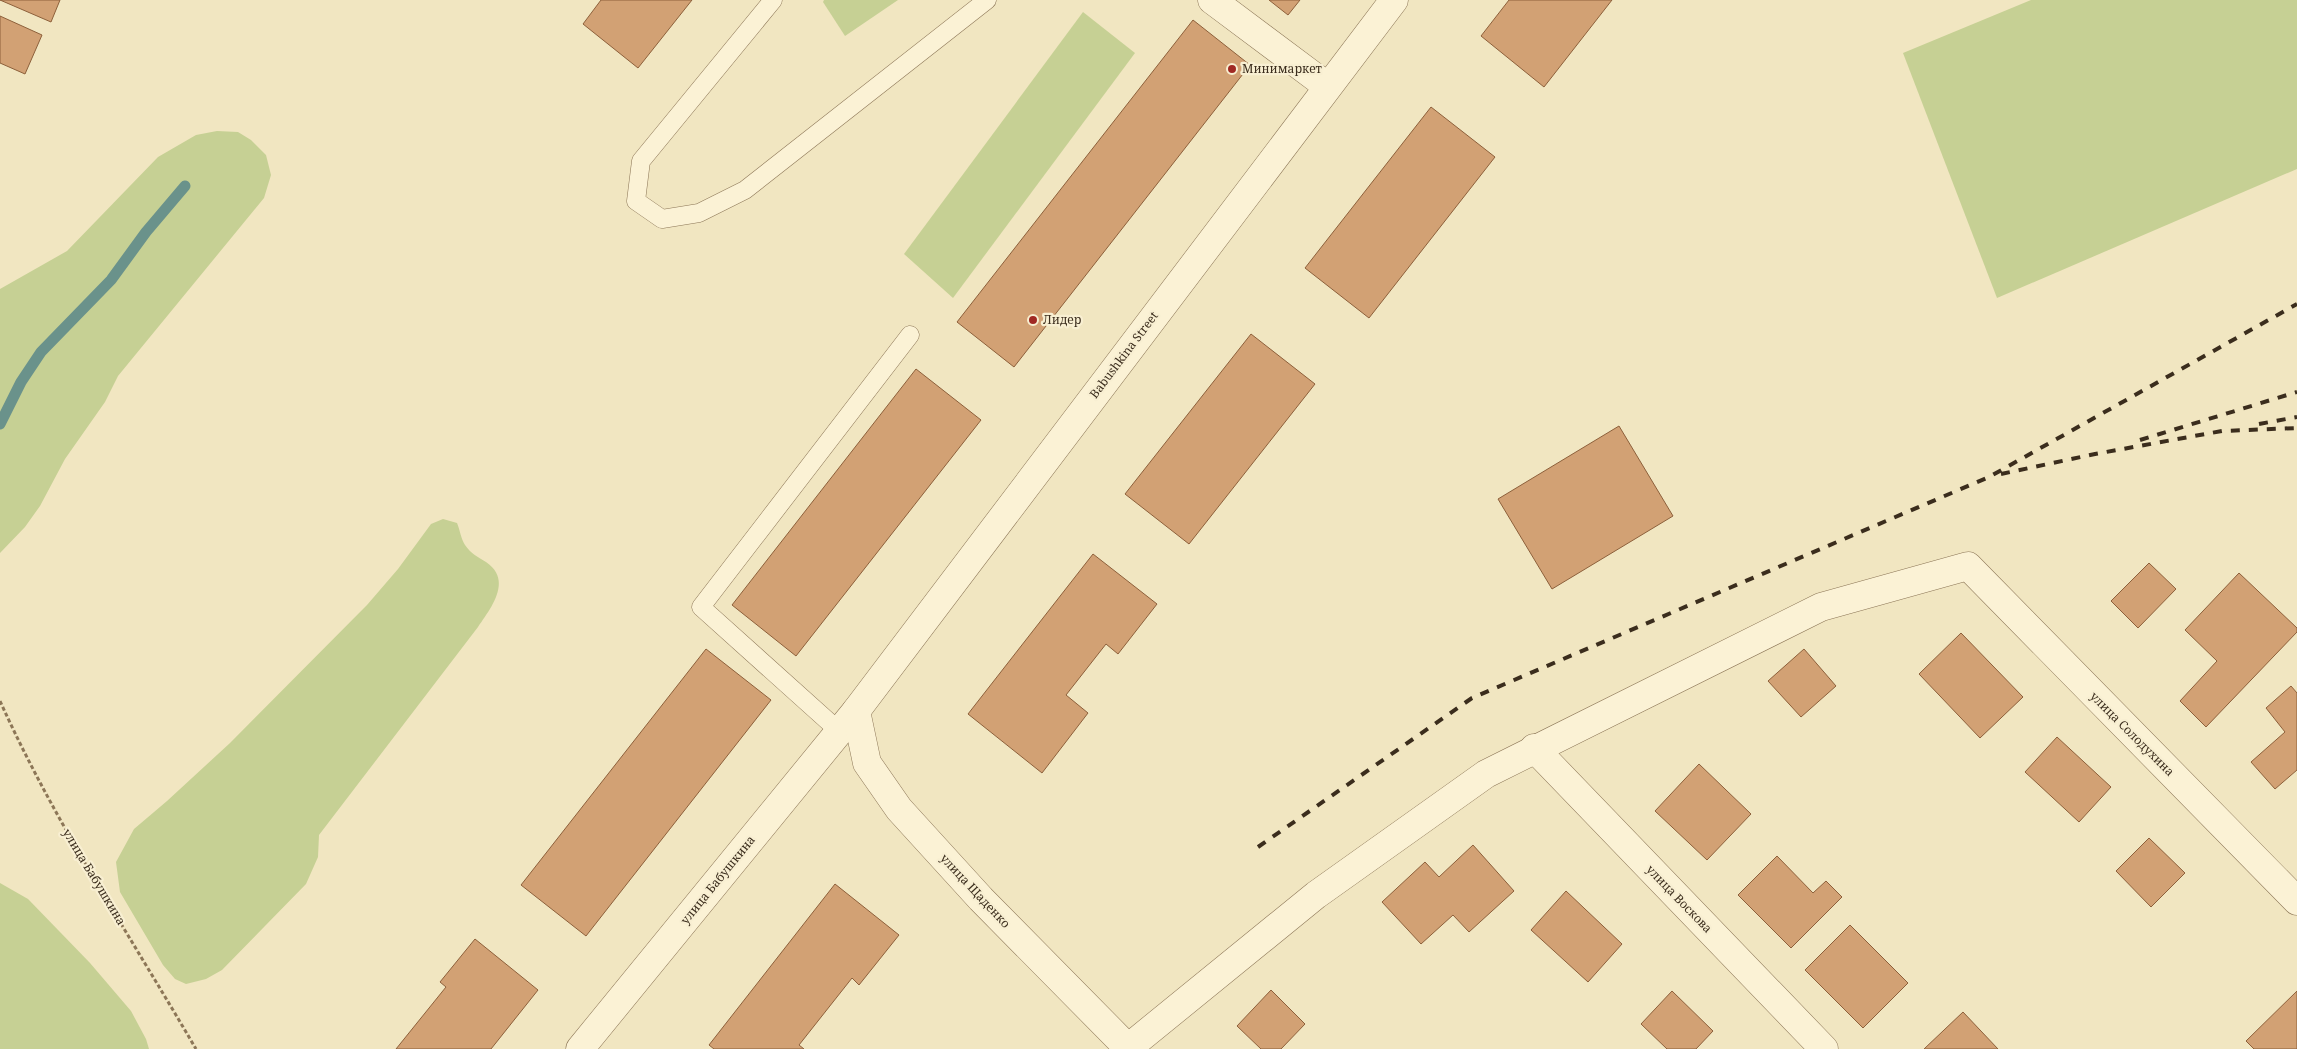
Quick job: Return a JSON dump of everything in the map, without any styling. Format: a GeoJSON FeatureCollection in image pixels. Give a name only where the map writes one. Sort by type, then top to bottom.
{"type":"FeatureCollection","features":[{"type":"Feature","properties":{"kind":"street"},"geometry":{"type":"LineString","coordinates":[[1212,0],[1327,86]]}},
{"type":"Feature","properties":{"kind":"street","name":"Babushkina Street"},"geometry":{"type":"LineString","coordinates":[[847,721],[1394,0]]}},
{"type":"Feature","properties":{"kind":"street","name":"улица Солодухина"},"geometry":{"type":"LineString","coordinates":[[1534,748],[1821,607],[1968,566],[2297,901]]}},
{"type":"Feature","properties":{"kind":"street","name":"улица Щаденко"},"geometry":{"type":"LineString","coordinates":[[847,721],[867,763],[899,809],[981,899],[1129,1049]]}},
{"type":"Feature","properties":{"kind":"street","name":"улица Бабушкина"},"geometry":{"type":"LineString","coordinates":[[580,1049],[847,721]]}},
{"type":"Feature","properties":{"kind":"street"},"geometry":{"type":"LineString","coordinates":[[1129,1049],[1316,896],[1486,774],[1534,748]]}},
{"type":"Feature","properties":{"kind":"street","name":"улица Воскова"},"geometry":{"type":"LineString","coordinates":[[1534,748],[1824,1049]]}},
{"type":"Feature","properties":{"kind":"lane"},"geometry":{"type":"LineString","coordinates":[[773,0],[641,161],[636,201],[662,219],[699,213],[744,190],[987,0]]}},
{"type":"Feature","properties":{"kind":"lane"},"geometry":{"type":"LineString","coordinates":[[847,721],[701,607],[910,336]]}},
{"type":"Feature","properties":{"kind":"path","name":"улица Бабушкина"},"geometry":{"type":"LineString","coordinates":[[0,701],[27,761],[83,861],[196,1049]]}},
{"type":"Feature","properties":{"kind":"green space"},"geometry":{"type":"Polygon","coordinates":[[[824,0],[898,0],[845,36],[823,2],[824,0]]]}},
{"type":"Feature","properties":{"kind":"green space"},"geometry":{"type":"Polygon","coordinates":[[[2031,0],[2297,0],[2297,169],[1997,298],[1903,53],[2031,0]]]}},
{"type":"Feature","properties":{"kind":"green space"},"geometry":{"type":"Polygon","coordinates":[[[1083,12],[1135,53],[953,298],[904,254],[1083,12]]]}},
{"type":"Feature","properties":{"kind":"green space"},"geometry":{"type":"Polygon","coordinates":[[[217,131],[238,132],[251,140],[266,155],[271,175],[264,198],[118,376],[105,402],[65,459],[40,506],[25,527],[0,553],[0,289],[67,251],[158,157],[196,135],[217,131]]]}},
{"type":"Feature","properties":{"kind":"green space"},"geometry":{"type":"Polygon","coordinates":[[[443,519],[457,523],[462,540],[467,548],[494,569],[498,577],[497,594],[489,611],[319,835],[318,857],[306,884],[222,970],[206,979],[186,984],[175,979],[163,965],[120,892],[116,862],[134,829],[230,743],[367,605],[398,569],[431,524],[443,519]]]}},
{"type":"Feature","properties":{"kind":"green space"},"geometry":{"type":"Polygon","coordinates":[[[0,883],[28,899],[90,963],[131,1011],[146,1039],[149,1049],[0,1049],[0,883]]]}},
{"type":"Feature","properties":{"kind":"building"},"geometry":{"type":"Polygon","coordinates":[[[0,0],[60,0],[51,22],[0,0]]]}},
{"type":"Feature","properties":{"kind":"building"},"geometry":{"type":"Polygon","coordinates":[[[601,0],[692,0],[638,68],[583,24],[601,0]]]}},
{"type":"Feature","properties":{"kind":"building"},"geometry":{"type":"Polygon","coordinates":[[[1269,0],[1300,0],[1288,15],[1269,0]]]}},
{"type":"Feature","properties":{"kind":"building"},"geometry":{"type":"Polygon","coordinates":[[[1509,0],[1612,0],[1544,87],[1481,36],[1509,0]]]}},
{"type":"Feature","properties":{"kind":"building"},"geometry":{"type":"Polygon","coordinates":[[[0,16],[42,35],[25,74],[0,63],[0,16]]]}},
{"type":"Feature","properties":{"kind":"building"},"geometry":{"type":"Polygon","coordinates":[[[1193,20],[1250,65],[1014,367],[957,322],[1193,20]]]}},
{"type":"Feature","properties":{"kind":"building"},"geometry":{"type":"Polygon","coordinates":[[[1431,107],[1495,157],[1369,318],[1305,268],[1431,107]]]}},
{"type":"Feature","properties":{"kind":"building"},"geometry":{"type":"Polygon","coordinates":[[[1251,334],[1315,384],[1189,544],[1125,494],[1251,334]]]}},
{"type":"Feature","properties":{"kind":"building"},"geometry":{"type":"Polygon","coordinates":[[[916,369],[981,420],[796,656],[732,605],[916,369]]]}},
{"type":"Feature","properties":{"kind":"building"},"geometry":{"type":"Polygon","coordinates":[[[1619,426],[1673,516],[1552,589],[1498,499],[1619,426]]]}},
{"type":"Feature","properties":{"kind":"building"},"geometry":{"type":"Polygon","coordinates":[[[1093,554],[1157,604],[1118,654],[1106,644],[1066,695],[1088,713],[1042,773],[968,714],[1093,554]]]}},
{"type":"Feature","properties":{"kind":"building"},"geometry":{"type":"Polygon","coordinates":[[[2149,563],[2176,589],[2138,628],[2111,601],[2149,563]]]}},
{"type":"Feature","properties":{"kind":"building"},"geometry":{"type":"Polygon","coordinates":[[[2239,573],[2297,628],[2297,632],[2206,727],[2180,701],[2217,661],[2185,630],[2239,573]]]}},
{"type":"Feature","properties":{"kind":"building"},"geometry":{"type":"Polygon","coordinates":[[[1961,633],[2023,697],[1980,738],[1919,674],[1961,633]]]}},
{"type":"Feature","properties":{"kind":"building"},"geometry":{"type":"Polygon","coordinates":[[[706,649],[771,700],[586,936],[521,885],[706,649]]]}},
{"type":"Feature","properties":{"kind":"building"},"geometry":{"type":"Polygon","coordinates":[[[1804,649],[1836,686],[1801,717],[1768,681],[1804,649]]]}},
{"type":"Feature","properties":{"kind":"building"},"geometry":{"type":"Polygon","coordinates":[[[2291,686],[2297,693],[2297,770],[2275,789],[2251,762],[2285,732],[2266,708],[2291,686]]]}},
{"type":"Feature","properties":{"kind":"building"},"geometry":{"type":"Polygon","coordinates":[[[2057,737],[2111,787],[2079,822],[2025,772],[2057,737]]]}},
{"type":"Feature","properties":{"kind":"building"},"geometry":{"type":"Polygon","coordinates":[[[1699,764],[1751,814],[1707,860],[1655,811],[1699,764]]]}},
{"type":"Feature","properties":{"kind":"building"},"geometry":{"type":"Polygon","coordinates":[[[2149,838],[2185,873],[2151,907],[2116,871],[2149,838]]]}},
{"type":"Feature","properties":{"kind":"building"},"geometry":{"type":"Polygon","coordinates":[[[1473,845],[1514,891],[1469,932],[1453,915],[1421,944],[1382,902],[1425,862],[1439,877],[1473,845]]]}},
{"type":"Feature","properties":{"kind":"building"},"geometry":{"type":"Polygon","coordinates":[[[1777,856],[1813,893],[1826,881],[1842,897],[1791,948],[1738,895],[1777,856]]]}},
{"type":"Feature","properties":{"kind":"building"},"geometry":{"type":"Polygon","coordinates":[[[835,884],[899,935],[859,985],[852,978],[799,1045],[804,1049],[714,1049],[709,1045],[835,884]]]}},
{"type":"Feature","properties":{"kind":"building"},"geometry":{"type":"Polygon","coordinates":[[[1566,891],[1622,944],[1588,982],[1531,930],[1566,891]]]}},
{"type":"Feature","properties":{"kind":"building"},"geometry":{"type":"Polygon","coordinates":[[[1850,925],[1908,983],[1863,1028],[1805,970],[1850,925]]]}},
{"type":"Feature","properties":{"kind":"building"},"geometry":{"type":"Polygon","coordinates":[[[475,939],[538,990],[491,1049],[396,1049],[446,987],[440,982],[475,939]]]}},
{"type":"Feature","properties":{"kind":"building"},"geometry":{"type":"Polygon","coordinates":[[[1271,990],[1305,1024],[1281,1049],[1261,1049],[1237,1026],[1271,990]]]}},
{"type":"Feature","properties":{"kind":"building"},"geometry":{"type":"Polygon","coordinates":[[[1672,991],[1713,1031],[1696,1049],[1667,1049],[1641,1024],[1672,991]]]}},
{"type":"Feature","properties":{"kind":"building"},"geometry":{"type":"Polygon","coordinates":[[[2297,991],[2297,1049],[2254,1049],[2246,1041],[2297,991]]]}},
{"type":"Feature","properties":{"kind":"building"},"geometry":{"type":"Polygon","coordinates":[[[1963,1012],[1998,1049],[1924,1049],[1963,1012]]]}},
{"type":"Feature","properties":{"kind":"waterway"},"geometry":{"type":"LineString","coordinates":[[0,424],[21,382],[41,352],[111,280],[146,232],[185,186]]}},
{"type":"Feature","properties":{"kind":"railway"},"geometry":{"type":"LineString","coordinates":[[1258,847],[1472,698],[1989,477],[2297,304]]}},
{"type":"Feature","properties":{"kind":"railway"},"geometry":{"type":"LineString","coordinates":[[2140,440],[2297,392]]}},
{"type":"Feature","properties":{"kind":"railway"},"geometry":{"type":"LineString","coordinates":[[2259,424],[2297,417]]}},
{"type":"Feature","properties":{"kind":"railway"},"geometry":{"type":"LineString","coordinates":[[2001,474],[2095,454],[2222,431],[2297,428]]}},
{"type":"Feature","properties":{"kind":"place","name":"Минимаркет"},"geometry":{"type":"Point","coordinates":[1232,69]}},
{"type":"Feature","properties":{"kind":"place","name":"Лидер"},"geometry":{"type":"Point","coordinates":[1033,320]}}]}
